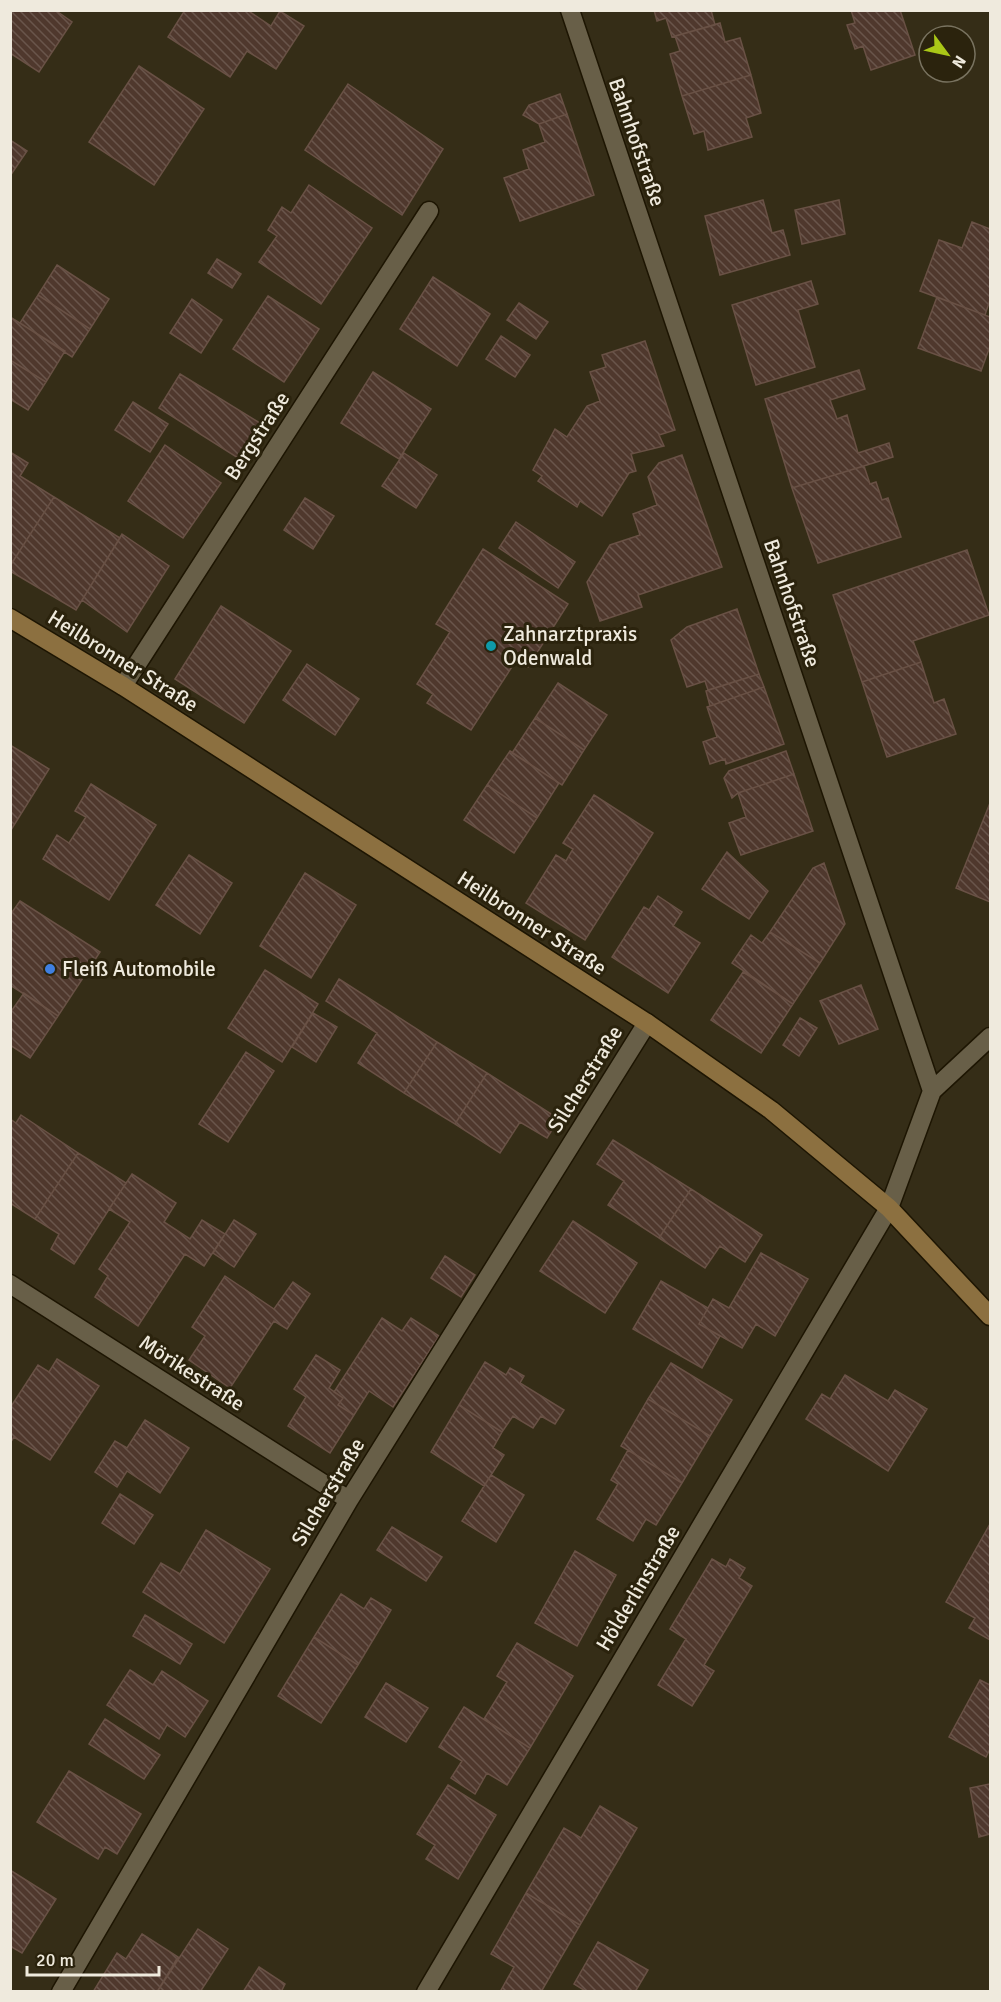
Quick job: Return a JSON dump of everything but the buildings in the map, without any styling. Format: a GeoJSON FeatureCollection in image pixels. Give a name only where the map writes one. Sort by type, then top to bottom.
{"type":"FeatureCollection","features":[{"type":"Feature","properties":{"kind":"main road","name":"Heilbronner Straße"},"geometry":{"type":"LineString","coordinates":[[10,618],[123,686],[647,1023],[771,1110],[889,1208],[990,1316]]}},
{"type":"Feature","properties":{"kind":"street","name":"Bahnhofstraße"},"geometry":{"type":"LineString","coordinates":[[570,10],[932,1091]]}},
{"type":"Feature","properties":{"kind":"street","name":"Bergstraße"},"geometry":{"type":"LineString","coordinates":[[123,686],[429,211]]}},
{"type":"Feature","properties":{"kind":"street","name":"Silcherstraße"},"geometry":{"type":"LineString","coordinates":[[62,1992],[349,1500],[647,1023]]}},
{"type":"Feature","properties":{"kind":"street"},"geometry":{"type":"LineString","coordinates":[[889,1208],[932,1091],[990,1037]]}},
{"type":"Feature","properties":{"kind":"street","name":"Hölderlinstraße"},"geometry":{"type":"LineString","coordinates":[[426,1992],[889,1208]]}},
{"type":"Feature","properties":{"kind":"street","name":"Mörikestraße"},"geometry":{"type":"LineString","coordinates":[[10,1284],[349,1500]]}},
{"type":"Feature","properties":{"kind":"place","name":"Zahnarztpraxis Odenwald"},"geometry":{"type":"Point","coordinates":[491,646]}},
{"type":"Feature","properties":{"kind":"place","name":"Fleiß Automobile"},"geometry":{"type":"Point","coordinates":[50,969]}}]}
